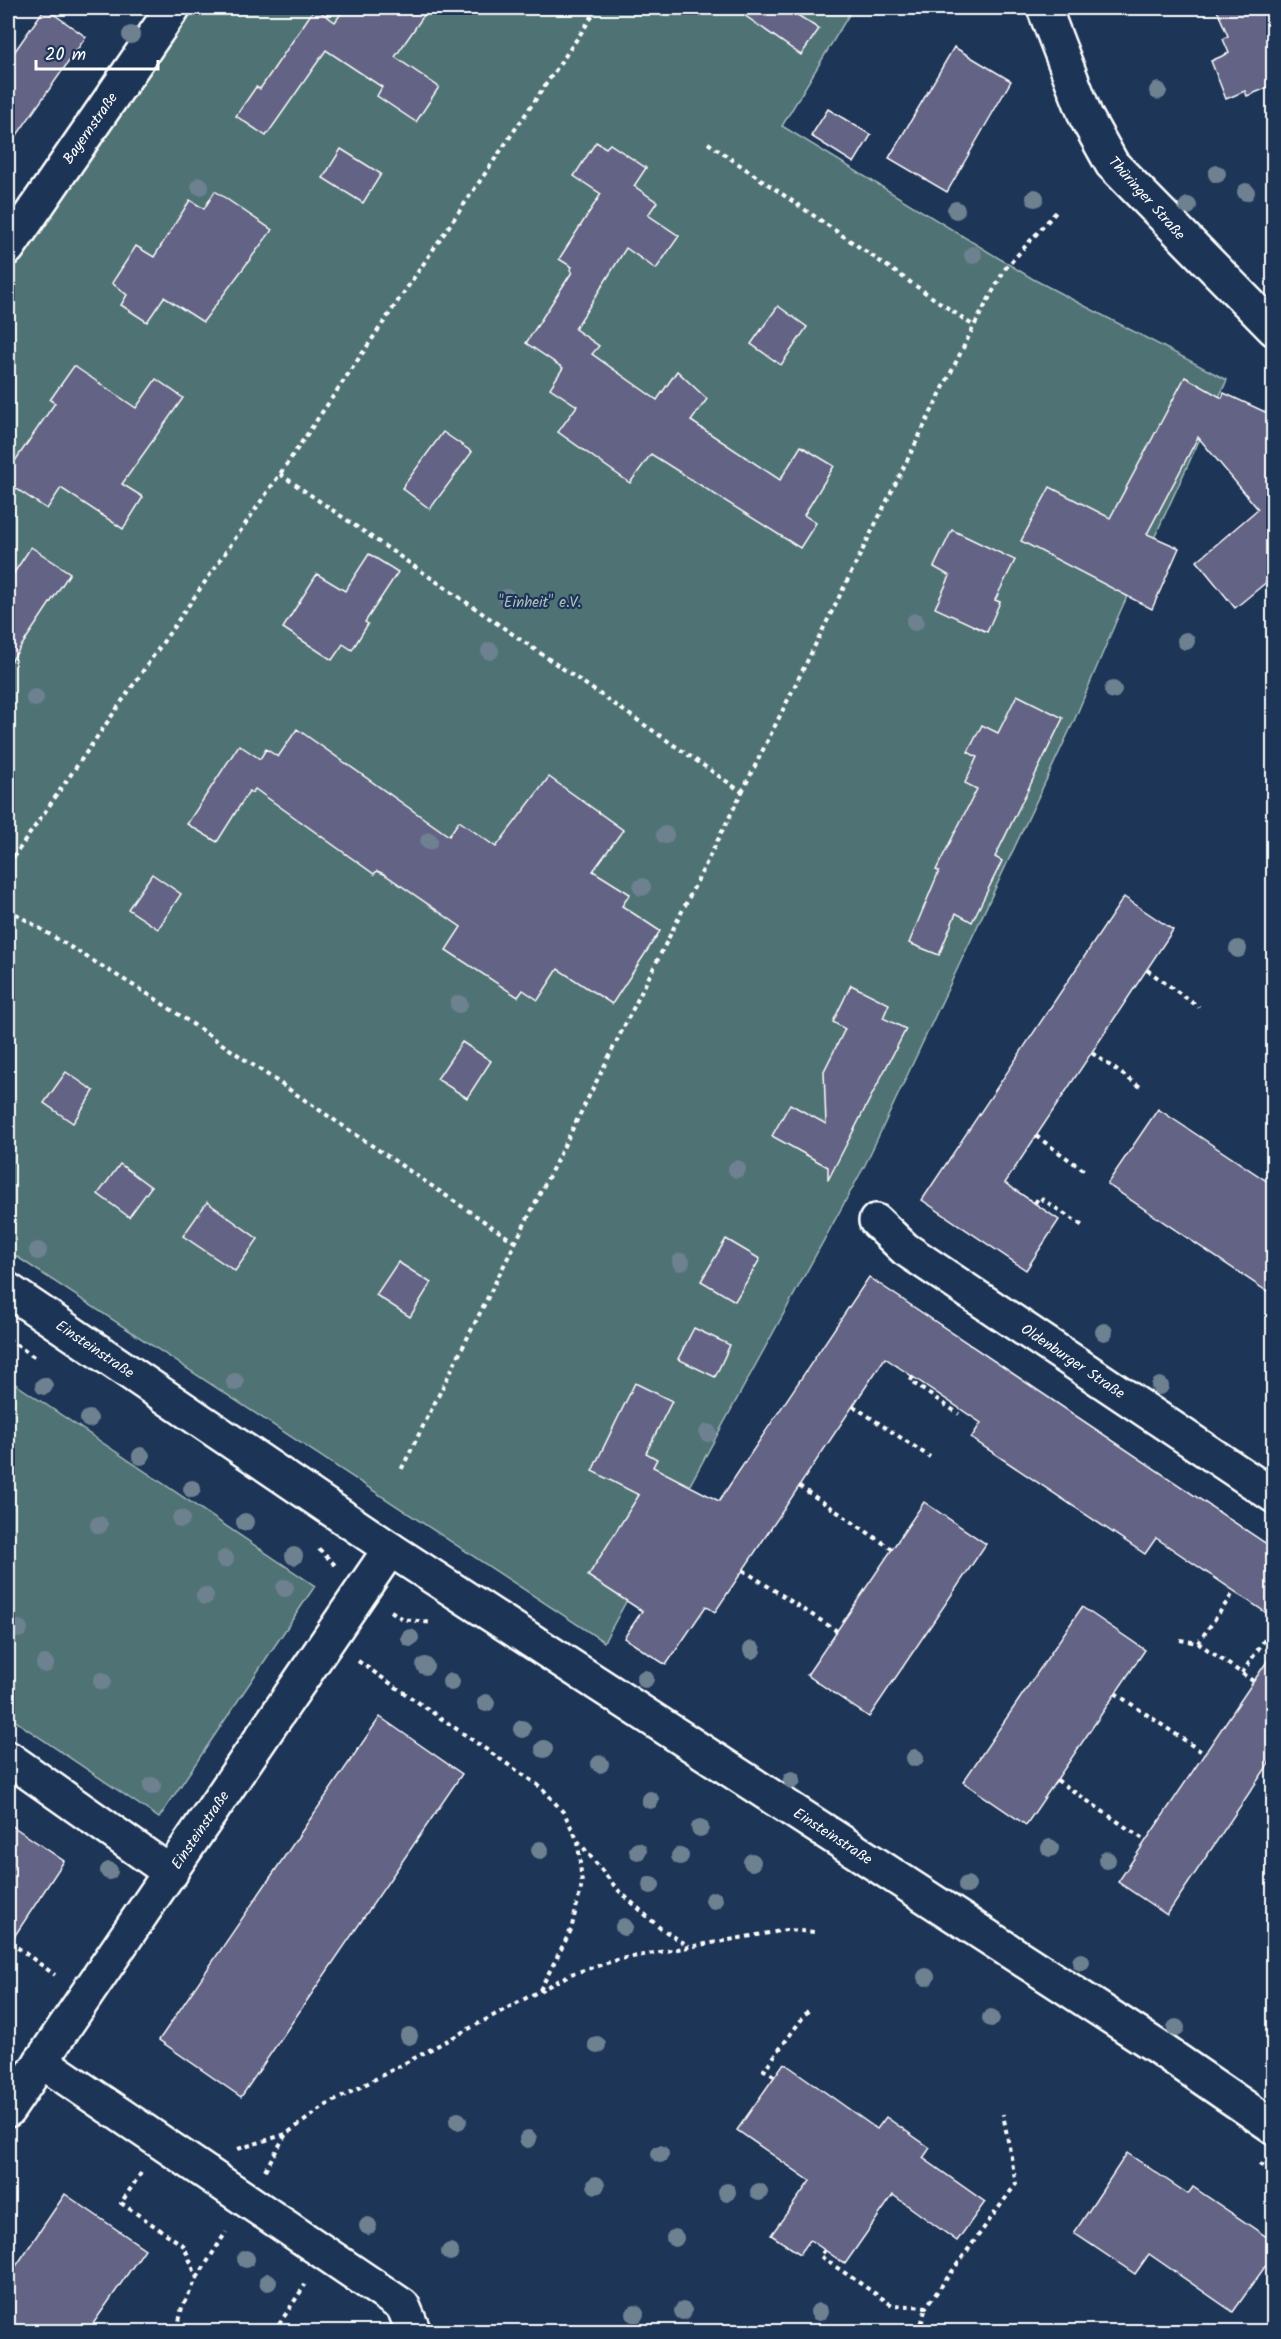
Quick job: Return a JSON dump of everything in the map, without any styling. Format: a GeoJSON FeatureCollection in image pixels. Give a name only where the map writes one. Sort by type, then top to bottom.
{"type":"FeatureCollection","features":[{"type":"Feature","properties":{"kind":"street","name":"Bayernstraße"},"geometry":{"type":"LineString","coordinates":[[9,246],[173,8]]}},
{"type":"Feature","properties":{"kind":"street","name":"Thüringer Straße"},"geometry":{"type":"LineString","coordinates":[[1044,8],[1086,117],[1112,164],[1274,329]]}},
{"type":"Feature","properties":{"kind":"street","name":"Oldenburger Straße"},"geometry":{"type":"LineString","coordinates":[[876,1221],[905,1249],[1274,1496]]}},
{"type":"Feature","properties":{"kind":"street","name":"Einsteinstraße"},"geometry":{"type":"LineString","coordinates":[[8,1290],[390,1549],[1156,2046],[1274,2127]]}},
{"type":"Feature","properties":{"kind":"street","name":"Einsteinstraße"},"geometry":{"type":"LineString","coordinates":[[8,2110],[83,1995],[171,1873],[390,1549]]}},
{"type":"Feature","properties":{"kind":"street"},"geometry":{"type":"LineString","coordinates":[[8,1758],[171,1873]]}},
{"type":"Feature","properties":{"kind":"street"},"geometry":{"type":"LineString","coordinates":[[41,2061],[403,2306],[414,2331]]}},
{"type":"Feature","properties":{"kind":"path"},"geometry":{"type":"LineString","coordinates":[[8,865],[280,474],[598,8]]}},
{"type":"Feature","properties":{"kind":"path"},"geometry":{"type":"LineString","coordinates":[[708,143],[974,326]]}},
{"type":"Feature","properties":{"kind":"path"},"geometry":{"type":"LineString","coordinates":[[401,1470],[974,326],[1005,269],[1057,210]]}},
{"type":"Feature","properties":{"kind":"path"},"geometry":{"type":"LineString","coordinates":[[280,474],[742,792]]}},
{"type":"Feature","properties":{"kind":"path"},"geometry":{"type":"LineString","coordinates":[[8,909],[154,998],[516,1243]]}},
{"type":"Feature","properties":{"kind":"path"},"geometry":{"type":"LineString","coordinates":[[1147,970],[1199,1007]]}},
{"type":"Feature","properties":{"kind":"path"},"geometry":{"type":"LineString","coordinates":[[1092,1053],[1142,1088]]}},
{"type":"Feature","properties":{"kind":"path"},"geometry":{"type":"LineString","coordinates":[[1036,1136],[1085,1171]]}},
{"type":"Feature","properties":{"kind":"path"},"geometry":{"type":"LineString","coordinates":[[1035,1203],[1039,1197],[1083,1226]]}},
{"type":"Feature","properties":{"kind":"path"},"geometry":{"type":"LineString","coordinates":[[914,1377],[910,1381],[959,1414]]}},
{"type":"Feature","properties":{"kind":"path"},"geometry":{"type":"LineString","coordinates":[[853,1406],[930,1457]]}},
{"type":"Feature","properties":{"kind":"path"},"geometry":{"type":"LineString","coordinates":[[799,1486],[892,1549]]}},
{"type":"Feature","properties":{"kind":"path"},"geometry":{"type":"LineString","coordinates":[[743,1570],[837,1631]]}},
{"type":"Feature","properties":{"kind":"path"},"geometry":{"type":"LineString","coordinates":[[1198,1643],[1234,1592]]}},
{"type":"Feature","properties":{"kind":"path"},"geometry":{"type":"LineString","coordinates":[[1242,1673],[1274,1626]]}},
{"type":"Feature","properties":{"kind":"path"},"geometry":{"type":"LineString","coordinates":[[1180,1640],[1198,1643],[1253,1682]]}},
{"type":"Feature","properties":{"kind":"path"},"geometry":{"type":"LineString","coordinates":[[328,1641],[542,1788],[564,1813],[578,1841],[617,1889],[660,1928],[689,1947]]}},
{"type":"Feature","properties":{"kind":"path"},"geometry":{"type":"LineString","coordinates":[[1115,1693],[1205,1754]]}},
{"type":"Feature","properties":{"kind":"path"},"geometry":{"type":"LineString","coordinates":[[1057,1780],[1146,1841]]}},
{"type":"Feature","properties":{"kind":"path"},"geometry":{"type":"LineString","coordinates":[[540,1990],[571,1930],[582,1884],[578,1841]]}},
{"type":"Feature","properties":{"kind":"path"},"geometry":{"type":"LineString","coordinates":[[177,2331],[182,2307],[197,2278],[286,2134],[325,2106],[571,1974],[620,1959],[786,1930],[815,1932]]}},
{"type":"Feature","properties":{"kind":"path"},"geometry":{"type":"LineString","coordinates":[[10,1942],[83,1995]]}},
{"type":"Feature","properties":{"kind":"path"},"geometry":{"type":"LineString","coordinates":[[774,2076],[764,2070],[810,2008]]}},
{"type":"Feature","properties":{"kind":"path"},"geometry":{"type":"LineString","coordinates":[[919,2331],[926,2307],[1016,2184],[1003,2114]]}},
{"type":"Feature","properties":{"kind":"path"},"geometry":{"type":"LineString","coordinates":[[161,2142],[121,2203],[184,2246],[197,2278]]}},
{"type":"Feature","properties":{"kind":"path"},"geometry":{"type":"LineString","coordinates":[[825,2250],[820,2256],[892,2305],[926,2307]]}},
{"type":"Feature","properties":{"kind":"path"},"geometry":{"type":"LineString","coordinates":[[274,2331],[326,2254]]}},
{"type":"Feature","properties":{"kind":"green space","name":"\"Einheit\" e.V."},"geometry":{"type":"Polygon","coordinates":[[[168,8],[853,8],[782,126],[1033,279],[1227,380],[1120,612],[1074,721],[865,1165],[604,1642],[8,1251],[8,217],[168,8]]]}},
{"type":"Feature","properties":{"kind":"green space"},"geometry":{"type":"Polygon","coordinates":[[[8,1379],[315,1586],[159,1818],[8,1716],[8,1379]]]}},
{"type":"Feature","properties":{"kind":"building"},"geometry":{"type":"Polygon","coordinates":[[[45,8],[86,37],[8,148],[8,61],[45,8]]]}},
{"type":"Feature","properties":{"kind":"building"},"geometry":{"type":"Polygon","coordinates":[[[315,8],[335,22],[345,8],[429,8],[395,57],[439,87],[416,122],[377,96],[382,87],[326,50],[266,136],[236,116],[256,87],[260,89],[315,8]]]}},
{"type":"Feature","properties":{"kind":"building"},"geometry":{"type":"Polygon","coordinates":[[[734,8],[787,8],[819,29],[801,55],[734,8]]]}},
{"type":"Feature","properties":{"kind":"building"},"geometry":{"type":"Polygon","coordinates":[[[1216,8],[1263,8],[1274,32],[1274,85],[1247,96],[1245,91],[1226,99],[1211,61],[1229,53],[1223,39],[1228,36],[1216,8]]]}},
{"type":"Feature","properties":{"kind":"building"},"geometry":{"type":"Polygon","coordinates":[[[954,47],[1011,81],[947,192],[889,158],[954,47]]]}},
{"type":"Feature","properties":{"kind":"building"},"geometry":{"type":"Polygon","coordinates":[[[828,109],[871,135],[854,163],[811,136],[828,109]]]}},
{"type":"Feature","properties":{"kind":"building"},"geometry":{"type":"Polygon","coordinates":[[[596,142],[606,148],[610,144],[646,168],[634,186],[657,202],[648,215],[679,236],[656,269],[626,248],[575,329],[599,346],[592,354],[657,400],[677,371],[707,399],[691,421],[780,480],[801,446],[834,466],[804,515],[816,523],[800,548],[651,454],[630,483],[558,432],[577,406],[550,388],[563,368],[526,343],[572,272],[570,270],[572,267],[559,259],[601,194],[574,176],[596,142]]]}},
{"type":"Feature","properties":{"kind":"building"},"geometry":{"type":"Polygon","coordinates":[[[341,149],[381,174],[363,203],[323,178],[341,149]]]}},
{"type":"Feature","properties":{"kind":"building"},"geometry":{"type":"Polygon","coordinates":[[[215,191],[272,230],[203,322],[164,297],[147,322],[121,305],[127,295],[112,283],[136,246],[154,257],[190,200],[204,209],[215,191]]]}},
{"type":"Feature","properties":{"kind":"building"},"geometry":{"type":"Polygon","coordinates":[[[778,306],[807,327],[781,365],[751,344],[778,306]]]}},
{"type":"Feature","properties":{"kind":"building"},"geometry":{"type":"Polygon","coordinates":[[[74,366],[136,408],[156,379],[183,398],[122,484],[143,497],[123,529],[61,488],[47,509],[8,483],[8,471],[55,403],[50,400],[74,366]]]}},
{"type":"Feature","properties":{"kind":"building"},"geometry":{"type":"Polygon","coordinates":[[[1185,377],[1222,398],[1224,393],[1274,416],[1274,576],[1235,608],[1197,561],[1258,509],[1198,437],[1147,534],[1179,548],[1152,609],[1021,541],[1050,487],[1110,518],[1185,377]]]}},
{"type":"Feature","properties":{"kind":"building"},"geometry":{"type":"Polygon","coordinates":[[[443,432],[472,452],[430,509],[402,488],[443,432]]]}},
{"type":"Feature","properties":{"kind":"building"},"geometry":{"type":"Polygon","coordinates":[[[952,530],[1015,560],[995,600],[1000,602],[987,632],[935,608],[950,576],[934,567],[952,530]]]}},
{"type":"Feature","properties":{"kind":"building"},"geometry":{"type":"Polygon","coordinates":[[[31,547],[70,573],[8,666],[8,582],[31,547]]]}},
{"type":"Feature","properties":{"kind":"building"},"geometry":{"type":"Polygon","coordinates":[[[369,554],[398,572],[365,622],[368,624],[352,650],[343,644],[332,660],[283,628],[317,574],[345,591],[369,554]]]}},
{"type":"Feature","properties":{"kind":"building"},"geometry":{"type":"Polygon","coordinates":[[[1017,695],[1063,718],[995,857],[1002,861],[972,922],[956,913],[939,955],[909,943],[939,871],[936,870],[977,789],[965,783],[977,757],[968,752],[982,725],[998,733],[1017,695]]]}},
{"type":"Feature","properties":{"kind":"building"},"geometry":{"type":"Polygon","coordinates":[[[297,729],[449,836],[459,821],[496,847],[549,777],[623,830],[593,871],[630,894],[622,906],[660,931],[612,1004],[558,969],[538,1000],[523,990],[518,997],[446,950],[461,927],[384,874],[377,871],[374,874],[255,789],[252,793],[249,791],[217,842],[187,824],[239,745],[260,759],[266,749],[278,757],[297,729]]]}},
{"type":"Feature","properties":{"kind":"building"},"geometry":{"type":"Polygon","coordinates":[[[152,874],[181,894],[158,929],[128,909],[152,874]]]}},
{"type":"Feature","properties":{"kind":"building"},"geometry":{"type":"Polygon","coordinates":[[[1124,897],[1173,930],[1005,1183],[1059,1220],[1026,1270],[922,1200],[1124,897]]]}},
{"type":"Feature","properties":{"kind":"building"},"geometry":{"type":"Polygon","coordinates":[[[851,985],[889,1004],[883,1018],[906,1029],[828,1180],[828,1167],[772,1136],[790,1104],[826,1124],[824,1071],[845,1029],[833,1022],[851,985]]]}},
{"type":"Feature","properties":{"kind":"building"},"geometry":{"type":"Polygon","coordinates":[[[462,1042],[491,1061],[467,1098],[437,1079],[462,1042]]]}},
{"type":"Feature","properties":{"kind":"building"},"geometry":{"type":"Polygon","coordinates":[[[66,1072],[94,1091],[73,1123],[44,1103],[66,1072]]]}},
{"type":"Feature","properties":{"kind":"building"},"geometry":{"type":"Polygon","coordinates":[[[1158,1109],[1274,1186],[1274,1296],[1107,1184],[1158,1109]]]}},
{"type":"Feature","properties":{"kind":"building"},"geometry":{"type":"Polygon","coordinates":[[[120,1164],[151,1187],[129,1217],[98,1194],[120,1164]]]}},
{"type":"Feature","properties":{"kind":"building"},"geometry":{"type":"Polygon","coordinates":[[[207,1202],[258,1239],[235,1271],[183,1236],[207,1202]]]}},
{"type":"Feature","properties":{"kind":"building"},"geometry":{"type":"Polygon","coordinates":[[[726,1239],[760,1259],[735,1301],[701,1281],[726,1239]]]}},
{"type":"Feature","properties":{"kind":"building"},"geometry":{"type":"Polygon","coordinates":[[[398,1262],[431,1283],[410,1317],[376,1295],[398,1262]]]}},
{"type":"Feature","properties":{"kind":"building"},"geometry":{"type":"Polygon","coordinates":[[[869,1277],[1274,1549],[1274,1618],[1156,1538],[1145,1554],[971,1438],[981,1423],[885,1358],[715,1612],[706,1606],[666,1665],[624,1638],[642,1611],[588,1576],[639,1495],[592,1471],[635,1383],[672,1401],[646,1453],[657,1459],[653,1467],[719,1501],[869,1277]]]}},
{"type":"Feature","properties":{"kind":"building"},"geometry":{"type":"Polygon","coordinates":[[[694,1328],[730,1345],[715,1377],[678,1359],[694,1328]]]}},
{"type":"Feature","properties":{"kind":"building"},"geometry":{"type":"Polygon","coordinates":[[[924,1502],[986,1544],[869,1717],[807,1675],[924,1502]]]}},
{"type":"Feature","properties":{"kind":"building"},"geometry":{"type":"Polygon","coordinates":[[[1082,1607],[1145,1650],[1026,1825],[963,1782],[1082,1607]]]}},
{"type":"Feature","properties":{"kind":"building"},"geometry":{"type":"Polygon","coordinates":[[[1274,1651],[1274,1756],[1167,1915],[1118,1882],[1274,1651]]]}},
{"type":"Feature","properties":{"kind":"building"},"geometry":{"type":"Polygon","coordinates":[[[380,1717],[462,1774],[241,2097],[159,2040],[380,1717]]]}},
{"type":"Feature","properties":{"kind":"building"},"geometry":{"type":"Polygon","coordinates":[[[8,1823],[64,1861],[8,1946],[8,1823]]]}},
{"type":"Feature","properties":{"kind":"building"},"geometry":{"type":"Polygon","coordinates":[[[784,2063],[877,2129],[886,2117],[930,2148],[923,2158],[985,2202],[957,2241],[893,2195],[845,2264],[810,2240],[800,2254],[771,2235],[810,2181],[737,2130],[784,2063]]]}},
{"type":"Feature","properties":{"kind":"building"},"geometry":{"type":"Polygon","coordinates":[[[1127,2153],[1188,2194],[1193,2187],[1274,2242],[1274,2254],[1233,2312],[1149,2254],[1135,2274],[1074,2233],[1127,2153]]]}},
{"type":"Feature","properties":{"kind":"building"},"geometry":{"type":"Polygon","coordinates":[[[65,2194],[145,2249],[88,2331],[8,2331],[8,2278],[65,2194]]]}}]}
